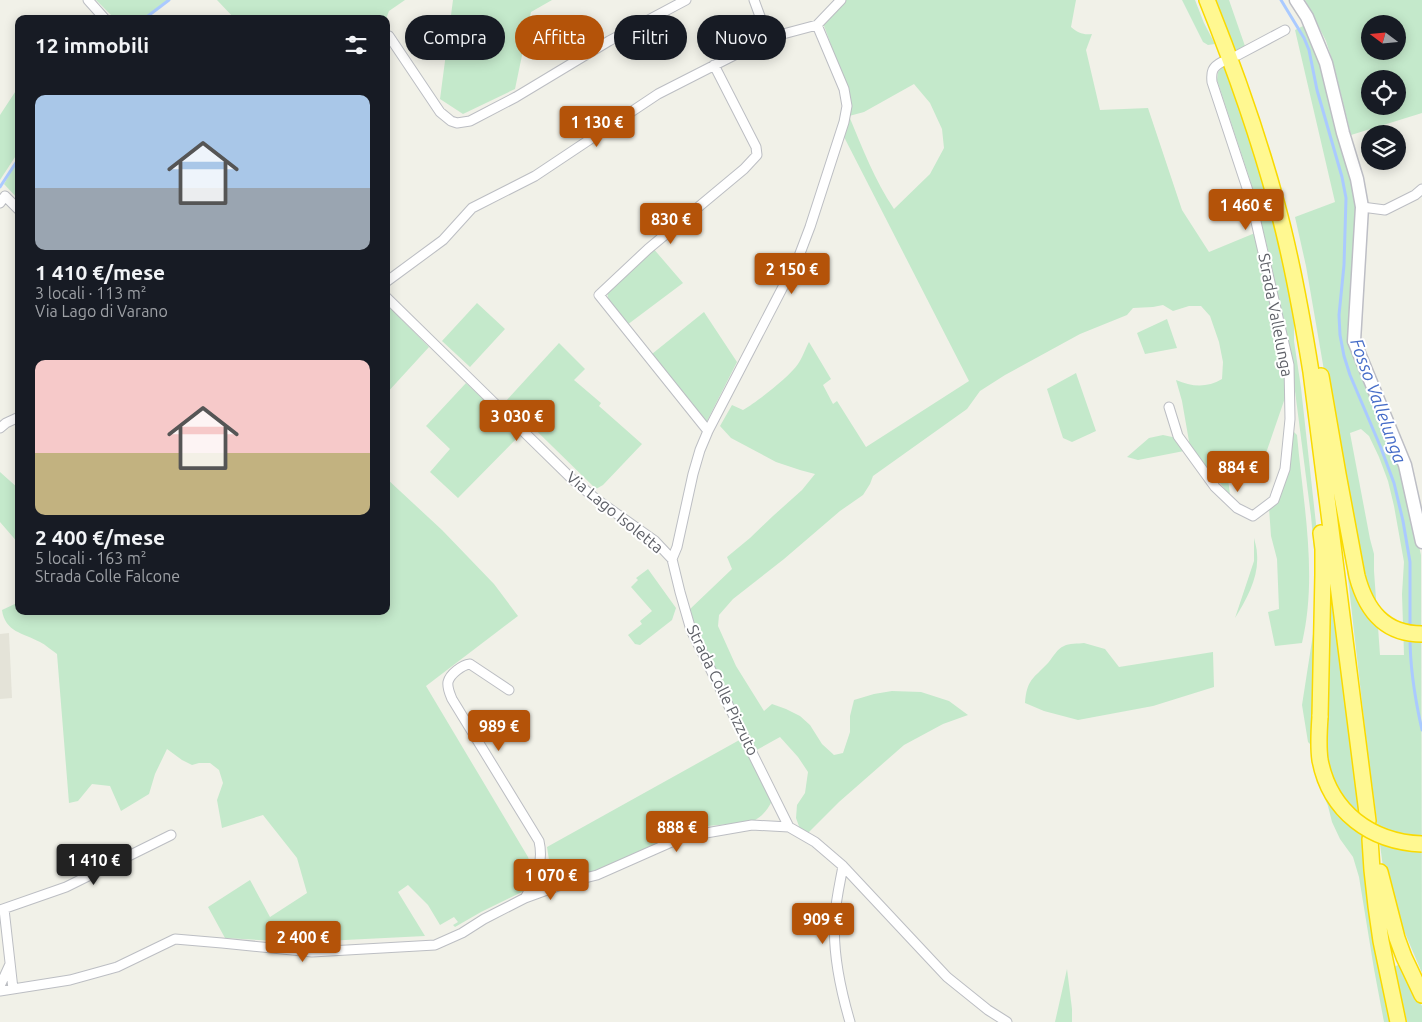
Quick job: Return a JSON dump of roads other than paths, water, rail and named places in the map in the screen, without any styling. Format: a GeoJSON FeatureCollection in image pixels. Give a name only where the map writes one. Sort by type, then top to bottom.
{"type":"FeatureCollection","features":[{"type":"Feature","properties":{"kind":"highway"},"geometry":{"type":"LineString","coordinates":[[1207,0],[1242,92],[1277,206],[1305,334],[1368,821]]}},
{"type":"Feature","properties":{"kind":"highway"},"geometry":{"type":"LineString","coordinates":[[1305,334],[1315,342],[1359,585],[1367,603],[1380,620],[1393,629],[1422,634]]}},
{"type":"Feature","properties":{"kind":"highway"},"geometry":{"type":"LineString","coordinates":[[1327,498],[1319,511],[1323,557],[1320,759],[1328,785],[1339,804],[1354,820],[1369,830],[1392,840],[1422,844]]}},
{"type":"Feature","properties":{"kind":"highway"},"geometry":{"type":"LineString","coordinates":[[1398,1022],[1381,941],[1372,870],[1371,842],[1380,868],[1397,938],[1422,995]]}},
{"type":"Feature","properties":{"kind":"street"},"geometry":{"type":"LineString","coordinates":[[88,0],[101,15]]}},
{"type":"Feature","properties":{"kind":"street"},"geometry":{"type":"LineString","coordinates":[[390,40],[440,112],[451,121],[457,123],[470,121],[516,97],[609,42],[686,0]]}},
{"type":"Feature","properties":{"kind":"street"},"geometry":{"type":"LineString","coordinates":[[754,0],[760,15]]}},
{"type":"Feature","properties":{"kind":"street"},"geometry":{"type":"LineString","coordinates":[[786,33],[817,25],[841,0]]}},
{"type":"Feature","properties":{"kind":"street"},"geometry":{"type":"LineString","coordinates":[[1296,0],[1307,17],[1326,63],[1342,133],[1357,179],[1362,207],[1354,341],[1404,465],[1422,542]]}},
{"type":"Feature","properties":{"kind":"street"},"geometry":{"type":"LineString","coordinates":[[672,559],[677,547],[700,450],[708,431],[799,256],[844,122],[847,106],[844,89],[817,25]]}},
{"type":"Feature","properties":{"kind":"street"},"geometry":{"type":"LineString","coordinates":[[1238,55],[1286,30]]}},
{"type":"Feature","properties":{"kind":"street"},"geometry":{"type":"LineString","coordinates":[[390,279],[443,240],[472,208],[535,176],[658,94],[724,60]]}},
{"type":"Feature","properties":{"kind":"street","name":"Strada Vallelunga"},"geometry":{"type":"LineString","coordinates":[[1169,407],[1178,436],[1215,487],[1237,508],[1253,516],[1274,500],[1285,469],[1288,446],[1290,419],[1289,365],[1251,200],[1212,82],[1214,68],[1222,62]]}},
{"type":"Feature","properties":{"kind":"street"},"geometry":{"type":"LineString","coordinates":[[708,431],[599,296],[648,249],[744,169],[757,155],[756,147],[714,65]]}},
{"type":"Feature","properties":{"kind":"street"},"geometry":{"type":"LineString","coordinates":[[1362,207],[1385,210],[1415,195],[1422,189]]}},
{"type":"Feature","properties":{"kind":"street"},"geometry":{"type":"LineString","coordinates":[[0,203],[5,196],[15,206]]}},
{"type":"Feature","properties":{"kind":"street","name":"Via Lago Isoletta"},"geometry":{"type":"LineString","coordinates":[[390,301],[572,479],[596,500],[655,542],[672,559]]}},
{"type":"Feature","properties":{"kind":"street"},"geometry":{"type":"LineString","coordinates":[[0,428],[15,419]]}},
{"type":"Feature","properties":{"kind":"street","name":"Strada Colle Pizzuto"},"geometry":{"type":"LineString","coordinates":[[672,559],[691,630],[790,827]]}},
{"type":"Feature","properties":{"kind":"street"},"geometry":{"type":"LineString","coordinates":[[509,690],[470,664],[464,665],[455,673],[448,680],[447,685],[452,699],[539,841],[541,849],[540,868],[535,882],[525,898]]}},
{"type":"Feature","properties":{"kind":"street"},"geometry":{"type":"LineString","coordinates":[[0,991],[70,980],[117,967],[175,939],[312,952],[435,945],[462,933],[484,919],[525,898],[569,882],[597,875],[683,837],[752,825],[790,827],[815,842],[843,866],[947,977],[988,1010],[1007,1022]]}},
{"type":"Feature","properties":{"kind":"street"},"geometry":{"type":"LineString","coordinates":[[13,989],[2,909],[66,887],[171,835]]}},
{"type":"Feature","properties":{"kind":"street"},"geometry":{"type":"LineString","coordinates":[[843,866],[835,915],[835,957],[850,1022]]}},
{"type":"Feature","properties":{"kind":"street"},"geometry":{"type":"LineString","coordinates":[[540,868],[569,882]]}},
{"type":"Feature","properties":{"kind":"street"},"geometry":{"type":"LineString","coordinates":[[0,986],[10,964]]}},
{"type":"Feature","properties":{"kind":"waterway"},"geometry":{"type":"LineString","coordinates":[[149,15],[169,0]]}},
{"type":"Feature","properties":{"kind":"waterway","name":"Fosso Vallelunga"},"geometry":{"type":"LineString","coordinates":[[1281,0],[1304,38],[1309,50],[1317,90],[1342,177],[1346,198],[1344,265],[1339,315],[1340,335],[1350,375],[1394,483],[1410,562],[1410,628]]}},
{"type":"Feature","properties":{"kind":"waterway"},"geometry":{"type":"LineString","coordinates":[[0,187],[15,164]]}},
{"type":"Feature","properties":{"kind":"waterway","name":"Fosso Vallelunga"},"geometry":{"type":"LineString","coordinates":[[1410,637],[1413,684],[1422,730]]}}]}
